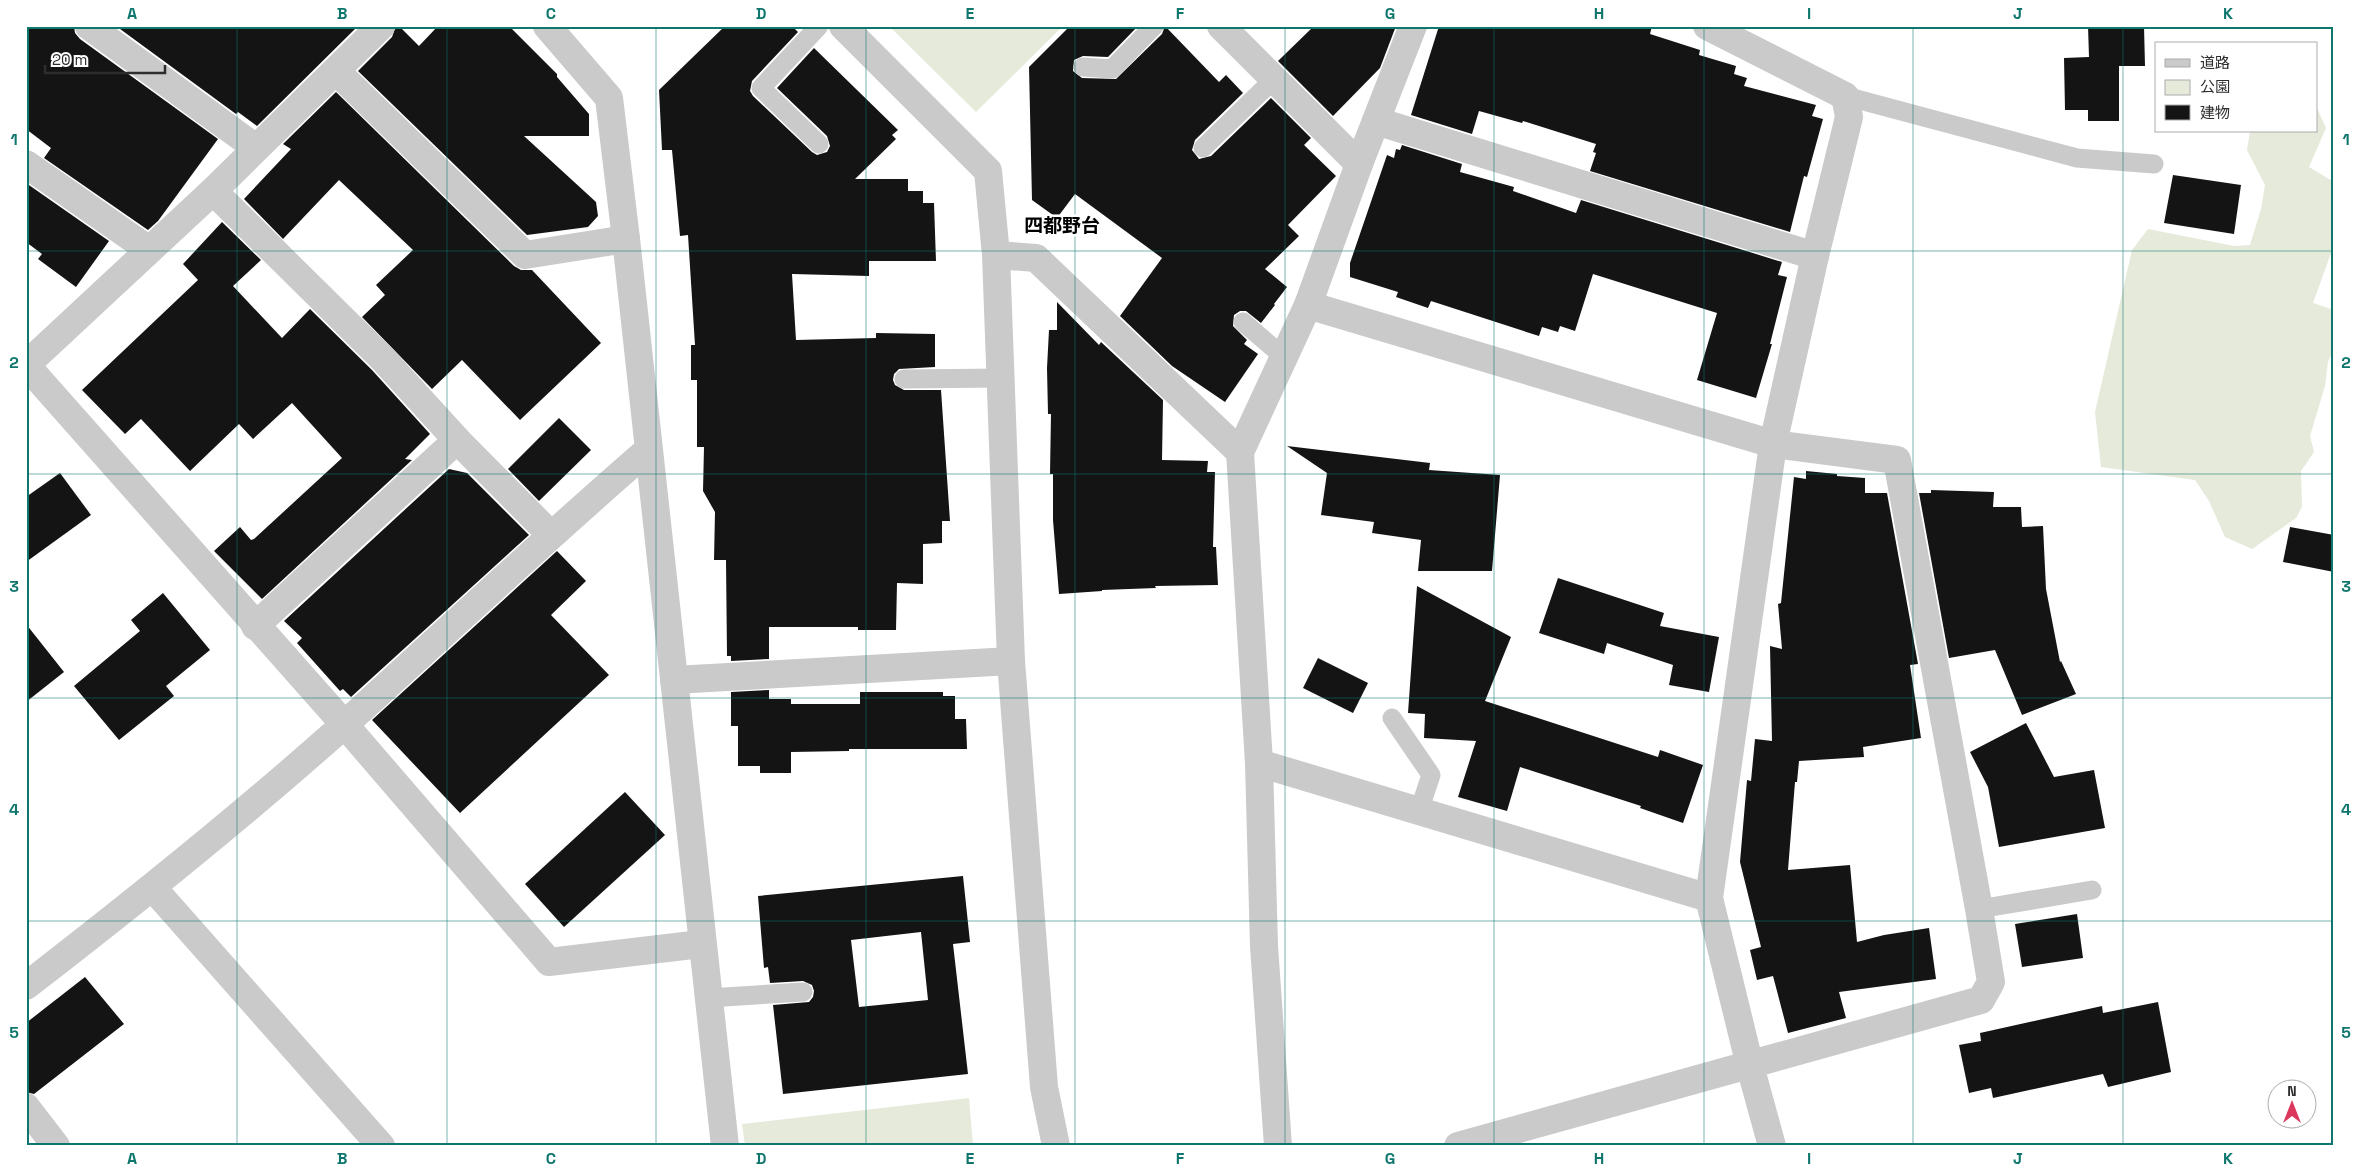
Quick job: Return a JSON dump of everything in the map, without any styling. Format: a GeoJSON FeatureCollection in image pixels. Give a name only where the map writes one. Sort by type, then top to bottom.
{"type":"FeatureCollection","features":[{"type":"Feature","properties":{"kind":"street"},"geometry":{"type":"LineString","coordinates":[[89,26],[256,148]]}},
{"type":"Feature","properties":{"kind":"street"},"geometry":{"type":"LineString","coordinates":[[381,26],[337,72],[26,365],[254,626],[344,724],[549,962],[702,944]]}},
{"type":"Feature","properties":{"kind":"street"},"geometry":{"type":"LineString","coordinates":[[547,26],[608,98],[626,239],[725,1146]]}},
{"type":"Feature","properties":{"kind":"street"},"geometry":{"type":"LineString","coordinates":[[843,26],[988,171],[996,255],[1011,661],[1044,1087],[1056,1146]]}},
{"type":"Feature","properties":{"kind":"street"},"geometry":{"type":"LineString","coordinates":[[1221,26],[1359,164]]}},
{"type":"Feature","properties":{"kind":"street"},"geometry":{"type":"LineString","coordinates":[[1278,1146],[1264,946],[1259,762],[1240,452],[1308,306],[1359,164],[1412,26]]}},
{"type":"Feature","properties":{"kind":"street"},"geometry":{"type":"LineString","coordinates":[[1708,26],[1845,96],[1849,117],[1814,256],[1773,444],[1708,898],[1772,1146]]}},
{"type":"Feature","properties":{"kind":"street"},"geometry":{"type":"LineString","coordinates":[[337,72],[525,255],[626,239]]}},
{"type":"Feature","properties":{"kind":"street"},"geometry":{"type":"LineString","coordinates":[[1376,121],[1814,256]]}},
{"type":"Feature","properties":{"kind":"street"},"geometry":{"type":"LineString","coordinates":[[26,164],[149,250]]}},
{"type":"Feature","properties":{"kind":"street"},"geometry":{"type":"LineString","coordinates":[[213,190],[383,359],[457,440],[550,534]]}},
{"type":"Feature","properties":{"kind":"street"},"geometry":{"type":"LineString","coordinates":[[996,255],[1036,258],[1240,452]]}},
{"type":"Feature","properties":{"kind":"street"},"geometry":{"type":"LineString","coordinates":[[1308,306],[1773,444],[1897,460],[1979,909],[1991,982],[1981,1000],[1458,1146]]}},
{"type":"Feature","properties":{"kind":"street"},"geometry":{"type":"LineString","coordinates":[[254,626],[457,440]]}},
{"type":"Feature","properties":{"kind":"street"},"geometry":{"type":"LineString","coordinates":[[26,986],[153,888],[344,724],[550,534],[648,450]]}},
{"type":"Feature","properties":{"kind":"street"},"geometry":{"type":"LineString","coordinates":[[674,680],[1011,661]]}},
{"type":"Feature","properties":{"kind":"street"},"geometry":{"type":"LineString","coordinates":[[1259,762],[1708,898]]}},
{"type":"Feature","properties":{"kind":"street"},"geometry":{"type":"LineString","coordinates":[[153,888],[381,1146]]}},
{"type":"Feature","properties":{"kind":"street"},"geometry":{"type":"LineString","coordinates":[[26,1107],[56,1146]]}},
{"type":"Feature","properties":{"kind":"lane"},"geometry":{"type":"LineString","coordinates":[[819,26],[761,88],[819,144]]}},
{"type":"Feature","properties":{"kind":"lane"},"geometry":{"type":"LineString","coordinates":[[1083,67],[1112,69],[1154,26]]}},
{"type":"Feature","properties":{"kind":"lane"},"geometry":{"type":"LineString","coordinates":[[1203,148],[1274,79]]}},
{"type":"Feature","properties":{"kind":"lane"},"geometry":{"type":"LineString","coordinates":[[1845,96],[2077,158],[2154,164]]}},
{"type":"Feature","properties":{"kind":"lane"},"geometry":{"type":"LineString","coordinates":[[1242,322],[1285,358]]}},
{"type":"Feature","properties":{"kind":"lane"},"geometry":{"type":"LineString","coordinates":[[904,379],[1000,378]]}},
{"type":"Feature","properties":{"kind":"lane"},"geometry":{"type":"LineString","coordinates":[[1392,718],[1431,775],[1419,811]]}},
{"type":"Feature","properties":{"kind":"lane"},"geometry":{"type":"LineString","coordinates":[[1979,909],[2092,890]]}},
{"type":"Feature","properties":{"kind":"lane"},"geometry":{"type":"LineString","coordinates":[[708,998],[803,992]]}},
{"type":"Feature","properties":{"kind":"green space"},"geometry":{"type":"Polygon","coordinates":[[[889,26],[1063,26],[976,112],[889,26]]]}},
{"type":"Feature","properties":{"kind":"green space"},"geometry":{"type":"Polygon","coordinates":[[[2318,110],[2326,128],[2309,167],[2334,182],[2334,245],[2313,303],[2334,310],[2334,348],[2328,362],[2325,386],[2310,436],[2314,452],[2301,471],[2302,507],[2296,518],[2252,549],[2225,537],[2209,501],[2195,480],[2101,467],[2095,412],[2132,250],[2148,229],[2234,246],[2250,245],[2261,209],[2265,185],[2247,150],[2250,132],[2318,132],[2318,110]]]}},
{"type":"Feature","properties":{"kind":"green space"},"geometry":{"type":"Polygon","coordinates":[[[969,1098],[973,1146],[745,1146],[742,1124],[969,1098]]]}},
{"type":"Feature","properties":{"kind":"building"},"geometry":{"type":"Polygon","coordinates":[[[26,26],[74,26],[75,33],[80,39],[218,139],[158,221],[148,230],[44,158],[51,148],[26,129],[26,26]]]}},
{"type":"Feature","properties":{"kind":"building"},"geometry":{"type":"Polygon","coordinates":[[[116,26],[358,26],[257,126],[238,112],[236,114],[116,26]]]}},
{"type":"Feature","properties":{"kind":"building"},"geometry":{"type":"Polygon","coordinates":[[[396,26],[399,26],[419,46],[438,26],[509,26],[557,74],[557,77],[589,114],[589,136],[524,136],[596,202],[598,216],[588,227],[527,235],[358,71],[392,37],[396,26]]]}},
{"type":"Feature","properties":{"kind":"building"},"geometry":{"type":"Polygon","coordinates":[[[725,26],[792,26],[798,32],[752,81],[750,91],[753,96],[812,152],[817,155],[827,152],[830,146],[827,136],[777,88],[814,48],[898,130],[892,135],[896,139],[855,179],[908,179],[908,191],[923,191],[923,203],[934,203],[936,261],[869,261],[869,276],[792,274],[796,340],[876,338],[876,333],[935,334],[935,367],[899,369],[894,374],[893,380],[895,385],[904,390],[941,390],[950,521],[942,521],[942,543],[923,544],[923,584],[897,583],[896,630],[858,630],[858,627],[769,627],[769,659],[731,661],[731,656],[727,656],[726,560],[714,560],[715,512],[703,491],[704,447],[697,447],[697,380],[691,380],[691,345],[695,345],[688,235],[680,236],[672,150],[662,150],[659,90],[725,26]]]}},
{"type":"Feature","properties":{"kind":"building"},"geometry":{"type":"Polygon","coordinates":[[[1070,26],[1138,26],[1108,57],[1083,56],[1074,60],[1073,71],[1082,78],[1116,79],[1162,34],[1165,26],[1219,82],[1226,75],[1243,93],[1195,140],[1192,150],[1199,159],[1211,156],[1271,98],[1311,138],[1304,145],[1336,176],[1288,225],[1299,236],[1265,269],[1287,287],[1275,305],[1261,323],[1246,311],[1240,311],[1234,315],[1233,326],[1247,340],[1244,344],[1258,354],[1225,402],[1172,366],[1120,316],[1162,258],[1075,194],[1057,218],[1032,200],[1029,67],[1070,26]]]}},
{"type":"Feature","properties":{"kind":"building"},"geometry":{"type":"Polygon","coordinates":[[[1314,26],[1396,26],[1380,68],[1333,116],[1278,61],[1314,26]]]}},
{"type":"Feature","properties":{"kind":"building"},"geometry":{"type":"Polygon","coordinates":[[[1439,26],[1652,26],[1650,34],[1700,50],[1699,55],[1736,66],[1734,74],[1747,78],[1744,86],[1816,105],[1812,116],[1823,119],[1807,177],[1804,176],[1790,232],[1590,171],[1596,153],[1593,152],[1596,144],[1523,121],[1522,123],[1479,111],[1472,134],[1411,115],[1439,26]]]}},
{"type":"Feature","properties":{"kind":"building"},"geometry":{"type":"Polygon","coordinates":[[[2088,26],[2144,26],[2145,66],[2119,66],[2119,121],[2088,121],[2088,110],[2065,110],[2064,58],[2089,57],[2088,26]]]}},
{"type":"Feature","properties":{"kind":"building"},"geometry":{"type":"Polygon","coordinates":[[[336,92],[514,266],[521,270],[532,270],[601,343],[520,420],[462,360],[432,389],[362,317],[385,295],[376,285],[413,250],[339,180],[283,239],[244,199],[291,149],[283,144],[336,92]]]}},
{"type":"Feature","properties":{"kind":"building"},"geometry":{"type":"Polygon","coordinates":[[[1402,145],[1462,164],[1460,172],[1514,187],[1513,191],[1576,213],[1581,200],[1782,262],[1778,275],[1787,277],[1770,344],[1772,344],[1756,398],[1697,380],[1717,313],[1593,274],[1575,331],[1560,326],[1558,332],[1542,327],[1539,336],[1431,301],[1428,308],[1396,297],[1398,292],[1350,277],[1350,263],[1387,155],[1394,158],[1396,149],[1400,150],[1402,145]]]}},
{"type":"Feature","properties":{"kind":"building"},"geometry":{"type":"Polygon","coordinates":[[[2173,175],[2241,185],[2234,234],[2164,223],[2173,175]]]}},
{"type":"Feature","properties":{"kind":"building"},"geometry":{"type":"Polygon","coordinates":[[[26,183],[109,241],[76,287],[38,259],[42,254],[26,242],[26,183]]]}},
{"type":"Feature","properties":{"kind":"building"},"geometry":{"type":"Polygon","coordinates":[[[222,222],[261,260],[233,286],[282,338],[310,309],[372,370],[430,434],[405,459],[412,460],[262,599],[214,551],[240,527],[251,540],[254,539],[342,458],[292,403],[253,439],[239,424],[190,471],[141,419],[125,434],[82,390],[198,280],[183,264],[222,222]]]}},
{"type":"Feature","properties":{"kind":"building"},"geometry":{"type":"Polygon","coordinates":[[[1057,302],[1099,345],[1101,342],[1163,400],[1162,460],[1208,461],[1207,472],[1215,472],[1213,547],[1216,547],[1218,585],[1155,586],[1156,588],[1059,594],[1053,520],[1053,474],[1050,474],[1051,414],[1048,414],[1047,368],[1049,330],[1057,330],[1057,302]]]}},
{"type":"Feature","properties":{"kind":"building"},"geometry":{"type":"Polygon","coordinates":[[[559,418],[591,450],[539,501],[508,469],[559,418]]]}},
{"type":"Feature","properties":{"kind":"building"},"geometry":{"type":"Polygon","coordinates":[[[1287,446],[1430,463],[1429,470],[1500,475],[1492,571],[1418,571],[1421,540],[1372,533],[1374,522],[1321,515],[1327,473],[1287,446]]]}},
{"type":"Feature","properties":{"kind":"building"},"geometry":{"type":"Polygon","coordinates":[[[449,469],[467,473],[529,535],[351,697],[343,689],[340,691],[297,643],[302,638],[284,621],[449,469]]]}},
{"type":"Feature","properties":{"kind":"building"},"geometry":{"type":"Polygon","coordinates":[[[1806,471],[1865,478],[1865,493],[1887,493],[1918,664],[1910,665],[1921,738],[1863,747],[1864,757],[1799,761],[1797,782],[1795,782],[1788,870],[1850,865],[1857,942],[1884,935],[1929,928],[1936,979],[1839,992],[1846,1018],[1788,1033],[1773,976],[1757,980],[1750,950],[1761,947],[1740,862],[1747,780],[1751,781],[1755,739],[1772,741],[1770,646],[1782,649],[1778,604],[1781,603],[1794,477],[1806,479],[1806,471]]]}},
{"type":"Feature","properties":{"kind":"building"},"geometry":{"type":"Polygon","coordinates":[[[60,473],[91,515],[26,562],[26,497],[60,473]]]}},
{"type":"Feature","properties":{"kind":"building"},"geometry":{"type":"Polygon","coordinates":[[[1931,490],[1994,492],[1993,507],[2021,507],[2022,527],[2043,526],[2046,589],[2060,662],[2076,694],[2022,715],[1995,650],[1949,658],[1919,493],[1931,493],[1931,490]]]}},
{"type":"Feature","properties":{"kind":"building"},"geometry":{"type":"Polygon","coordinates":[[[2290,527],[2334,535],[2334,572],[2283,562],[2290,527]]]}},
{"type":"Feature","properties":{"kind":"building"},"geometry":{"type":"Polygon","coordinates":[[[557,551],[586,581],[551,615],[609,675],[460,813],[372,720],[557,551]]]}},
{"type":"Feature","properties":{"kind":"building"},"geometry":{"type":"Polygon","coordinates":[[[1558,578],[1664,613],[1660,626],[1719,637],[1709,692],[1669,685],[1673,665],[1607,643],[1604,654],[1539,633],[1558,578]]]}},
{"type":"Feature","properties":{"kind":"building"},"geometry":{"type":"Polygon","coordinates":[[[1417,586],[1511,637],[1485,701],[1658,757],[1660,750],[1703,765],[1683,823],[1640,808],[1641,806],[1520,767],[1507,811],[1458,797],[1476,741],[1424,738],[1425,714],[1408,713],[1417,586]]]}},
{"type":"Feature","properties":{"kind":"building"},"geometry":{"type":"Polygon","coordinates":[[[163,593],[210,650],[166,686],[174,696],[119,740],[74,686],[140,631],[131,620],[163,593]]]}},
{"type":"Feature","properties":{"kind":"building"},"geometry":{"type":"Polygon","coordinates":[[[26,624],[64,672],[26,702],[26,624]]]}},
{"type":"Feature","properties":{"kind":"building"},"geometry":{"type":"Polygon","coordinates":[[[1318,658],[1368,683],[1353,713],[1303,688],[1318,658]]]}},
{"type":"Feature","properties":{"kind":"building"},"geometry":{"type":"Polygon","coordinates":[[[769,690],[769,699],[791,699],[791,704],[860,704],[860,692],[943,692],[943,696],[955,696],[955,719],[966,719],[967,749],[849,749],[849,751],[791,752],[791,773],[760,773],[760,766],[738,766],[738,726],[731,726],[731,692],[769,690]]]}},
{"type":"Feature","properties":{"kind":"building"},"geometry":{"type":"Polygon","coordinates":[[[2026,723],[2054,777],[2094,770],[2105,828],[1999,847],[1988,787],[1970,752],[2026,723]]]}},
{"type":"Feature","properties":{"kind":"building"},"geometry":{"type":"Polygon","coordinates":[[[625,792],[665,835],[564,927],[525,884],[625,792]]]}},
{"type":"Feature","properties":{"kind":"building"},"geometry":{"type":"Polygon","coordinates":[[[963,876],[970,942],[953,944],[968,1074],[783,1094],[773,1005],[809,1002],[813,997],[814,991],[812,985],[803,981],[770,983],[768,967],[764,968],[758,896],[963,876]],[[921,932],[851,940],[859,1007],[928,1000],[921,932]]]}},
{"type":"Feature","properties":{"kind":"building"},"geometry":{"type":"Polygon","coordinates":[[[2077,914],[2083,958],[2022,967],[2015,924],[2077,914]]]}},
{"type":"Feature","properties":{"kind":"building"},"geometry":{"type":"Polygon","coordinates":[[[85,977],[124,1024],[34,1094],[26,1092],[26,1023],[85,977]]]}},
{"type":"Feature","properties":{"kind":"building"},"geometry":{"type":"Polygon","coordinates":[[[2158,1002],[2171,1072],[2108,1087],[2103,1074],[1993,1098],[1991,1088],[1969,1093],[1959,1045],[1981,1041],[1980,1033],[2102,1006],[2103,1013],[2158,1002]]]}},
{"type":"Feature","properties":{"kind":"district","name":"四都野台"},"geometry":{"type":"Point","coordinates":[1062,225]}}]}
